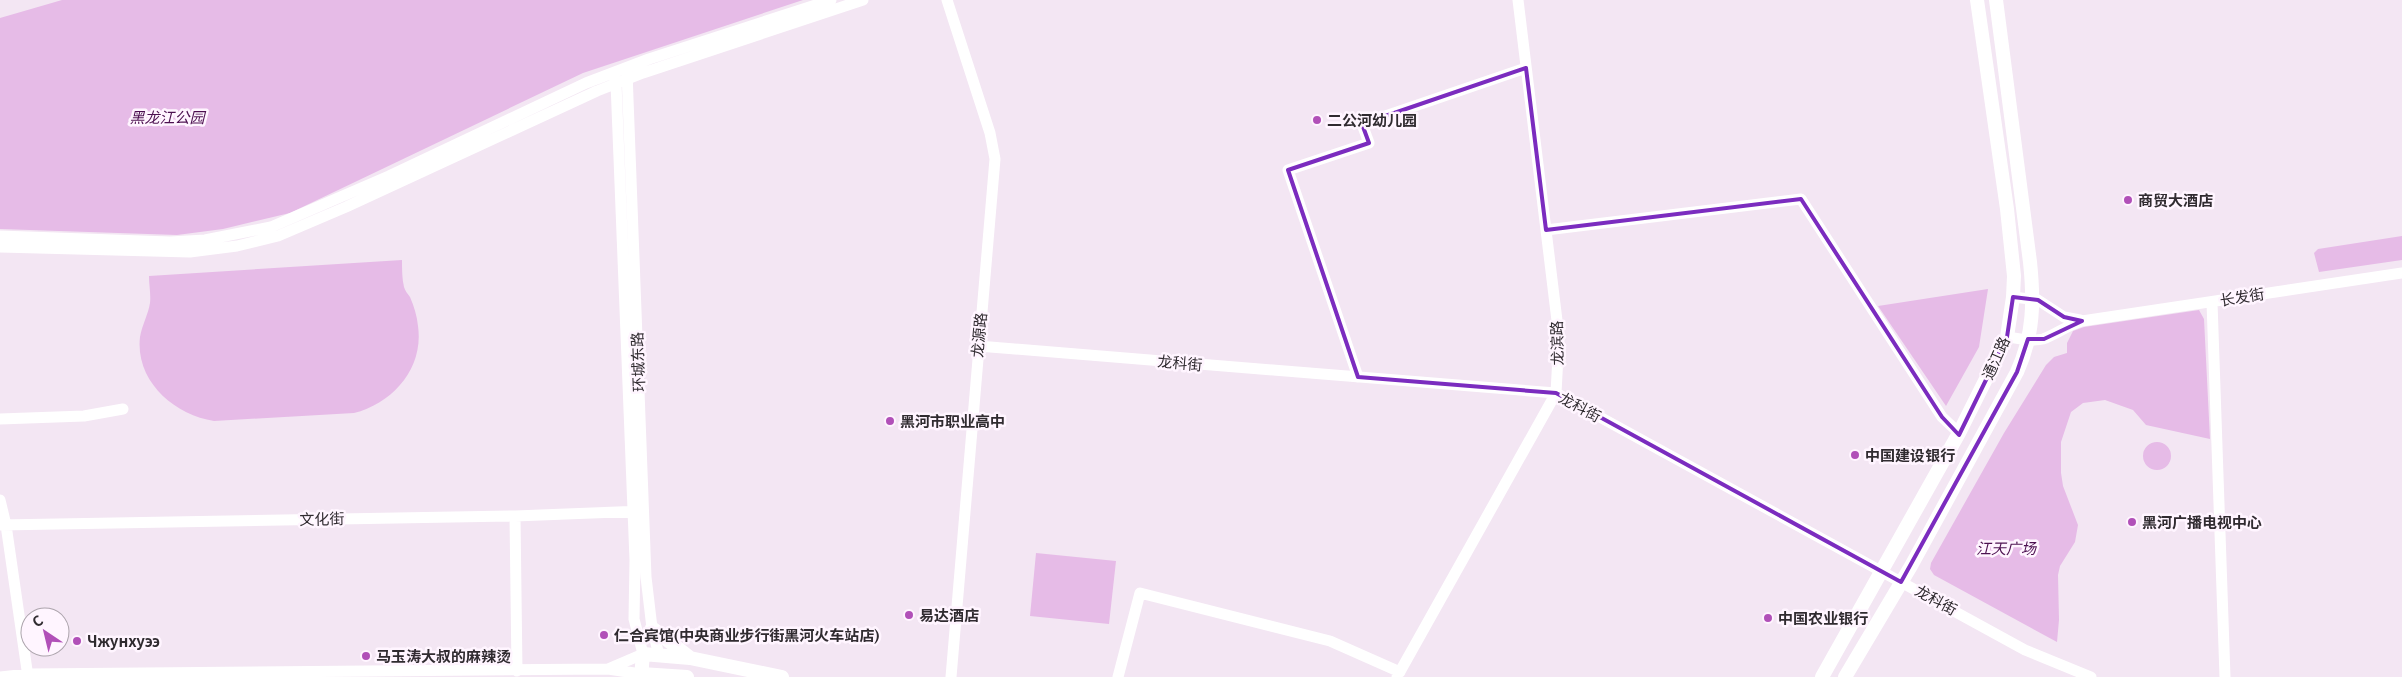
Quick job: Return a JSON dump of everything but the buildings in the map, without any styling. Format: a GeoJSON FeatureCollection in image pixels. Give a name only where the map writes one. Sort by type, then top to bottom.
{"type":"FeatureCollection","features":[{"type":"Feature","properties":{"kind":"main road","name":"通江路"},"geometry":{"type":"LineString","coordinates":[[1822,677],[1960,433],[2007,336],[2013,297],[2007,209],[1977,0]]}},
{"type":"Feature","properties":{"kind":"main road","name":"通江路"},"geometry":{"type":"LineString","coordinates":[[1845,677],[1901,582],[2017,372],[2028,339],[2034,299],[1996,0]]}},
{"type":"Feature","properties":{"kind":"main road"},"geometry":{"type":"LineString","coordinates":[[652,628],[690,658]]}},
{"type":"Feature","properties":{"kind":"main road"},"geometry":{"type":"LineString","coordinates":[[687,677],[641,676],[643,654],[690,658],[782,677]]}},
{"type":"Feature","properties":{"kind":"main road"},"geometry":{"type":"LineString","coordinates":[[658,676],[659,654]]}},
{"type":"Feature","properties":{"kind":"street"},"geometry":{"type":"LineString","coordinates":[[0,247],[190,252],[237,246],[278,236],[614,78],[831,0]]}},
{"type":"Feature","properties":{"kind":"street"},"geometry":{"type":"LineString","coordinates":[[627,73],[863,0]]}},
{"type":"Feature","properties":{"kind":"street","name":"龙源路"},"geometry":{"type":"LineString","coordinates":[[946,0],[990,133],[995,159],[951,677]]}},
{"type":"Feature","properties":{"kind":"street","name":"龙滨路"},"geometry":{"type":"LineString","coordinates":[[1398,675],[1556,393],[1559,337],[1518,0]]}},
{"type":"Feature","properties":{"kind":"street"},"geometry":{"type":"LineString","coordinates":[[1358,377],[1288,170],[1369,143],[1362,124],[1526,68]]}},
{"type":"Feature","properties":{"kind":"street","name":"环城东路"},"geometry":{"type":"LineString","coordinates":[[627,73],[638,511],[634,619],[643,654]]}},
{"type":"Feature","properties":{"kind":"street"},"geometry":{"type":"LineString","coordinates":[[0,236],[170,242],[205,240],[271,227],[302,216],[586,83],[614,78]]}},
{"type":"Feature","properties":{"kind":"street","name":"环城东路"},"geometry":{"type":"LineString","coordinates":[[614,78],[638,511],[652,628],[659,654]]}},
{"type":"Feature","properties":{"kind":"street"},"geometry":{"type":"LineString","coordinates":[[1546,230],[1801,199],[1942,417],[1960,433]]}},
{"type":"Feature","properties":{"kind":"street","name":"长发街"},"geometry":{"type":"LineString","coordinates":[[2007,336],[2044,339],[2066,326],[2082,321],[2402,273]]}},
{"type":"Feature","properties":{"kind":"street","name":"长发街"},"geometry":{"type":"LineString","coordinates":[[2013,297],[2034,299],[2064,317],[2082,321]]}},
{"type":"Feature","properties":{"kind":"street"},"geometry":{"type":"LineString","coordinates":[[2212,302],[2225,677]]}},
{"type":"Feature","properties":{"kind":"street","name":"龙科街"},"geometry":{"type":"LineString","coordinates":[[978,346],[1556,393],[2025,650],[2090,677]]}},
{"type":"Feature","properties":{"kind":"street"},"geometry":{"type":"LineString","coordinates":[[0,419],[84,416],[123,409]]}},
{"type":"Feature","properties":{"kind":"street"},"geometry":{"type":"LineString","coordinates":[[0,500],[28,675]]}},
{"type":"Feature","properties":{"kind":"street","name":"文化街"},"geometry":{"type":"LineString","coordinates":[[3,525],[515,516],[638,511]]}},
{"type":"Feature","properties":{"kind":"street"},"geometry":{"type":"LineString","coordinates":[[515,516],[517,671]]}},
{"type":"Feature","properties":{"kind":"street"},"geometry":{"type":"LineString","coordinates":[[1118,677],[1140,593],[1330,642],[1398,675]]}},
{"type":"Feature","properties":{"kind":"street"},"geometry":{"type":"LineString","coordinates":[[608,669],[643,654]]}},
{"type":"Feature","properties":{"kind":"street"},"geometry":{"type":"LineString","coordinates":[[0,676],[608,669],[641,676]]}},
{"type":"Feature","properties":{"kind":"highlighted area"},"geometry":{"type":"Polygon","coordinates":[[[1526,68],[1546,230],[1801,199],[1942,417],[1959,435],[2007,337],[2013,297],[2038,300],[2064,317],[2082,321],[2044,339],[2028,339],[2017,372],[1901,582],[1556,393],[1358,377],[1288,170],[1369,143],[1362,124],[1526,68]]]}},
{"type":"Feature","properties":{"kind":"green space","name":"黑龙江公园"},"geometry":{"type":"Polygon","coordinates":[[[62,0],[803,0],[583,73],[290,213],[223,229],[177,235],[0,229],[0,18],[62,0]]]}},
{"type":"Feature","properties":{"kind":"green space"},"geometry":{"type":"Polygon","coordinates":[[[2402,236],[2402,260],[2319,272],[2314,253],[2318,249],[2402,236]]]}},
{"type":"Feature","properties":{"kind":"green space"},"geometry":{"type":"Polygon","coordinates":[[[402,260],[404,287],[413,304],[418,322],[419,341],[416,356],[403,382],[381,401],[368,408],[354,413],[214,421],[185,412],[172,403],[160,393],[144,368],[140,353],[140,337],[150,303],[149,276],[402,260]]]}},
{"type":"Feature","properties":{"kind":"green space"},"geometry":{"type":"Polygon","coordinates":[[[1988,289],[1979,347],[1946,406],[1878,306],[1988,289]]]}},
{"type":"Feature","properties":{"kind":"green space","name":"江天广场"},"geometry":{"type":"Polygon","coordinates":[[[2199,310],[2204,319],[2210,439],[2146,425],[2133,410],[2105,400],[2083,403],[2071,412],[2061,442],[2061,473],[2063,486],[2078,525],[2075,542],[2060,566],[2058,575],[2059,620],[2057,642],[1934,575],[1930,569],[1931,563],[2004,433],[2046,365],[2054,357],[2067,353],[2067,343],[2073,331],[2084,327],[2199,310]]]}},
{"type":"Feature","properties":{"kind":"green space"},"geometry":{"type":"Polygon","coordinates":[[[2157,442],[2167,446],[2171,456],[2167,466],[2157,470],[2147,466],[2143,456],[2147,446],[2157,442]]]}},
{"type":"Feature","properties":{"kind":"green space"},"geometry":{"type":"Polygon","coordinates":[[[1036,553],[1116,561],[1109,624],[1030,616],[1036,553]]]}},
{"type":"Feature","properties":{"kind":"place","name":"二公河幼儿园"},"geometry":{"type":"Point","coordinates":[1317,120]}},
{"type":"Feature","properties":{"kind":"place","name":"商贸大酒店"},"geometry":{"type":"Point","coordinates":[2128,200]}},
{"type":"Feature","properties":{"kind":"place","name":"黑河市职业高中"},"geometry":{"type":"Point","coordinates":[890,421]}},
{"type":"Feature","properties":{"kind":"place","name":"中国建设银行"},"geometry":{"type":"Point","coordinates":[1855,455]}},
{"type":"Feature","properties":{"kind":"place","name":"黑河广播电视中心"},"geometry":{"type":"Point","coordinates":[2132,522]}},
{"type":"Feature","properties":{"kind":"place","name":"易达酒店"},"geometry":{"type":"Point","coordinates":[909,615]}},
{"type":"Feature","properties":{"kind":"place","name":"中国农业银行"},"geometry":{"type":"Point","coordinates":[1768,618]}},
{"type":"Feature","properties":{"kind":"place","name":"仁合宾馆(中央商业步行街黑河火车站店)"},"geometry":{"type":"Point","coordinates":[604,635]}},
{"type":"Feature","properties":{"kind":"place","name":"Чжунхуээ"},"geometry":{"type":"Point","coordinates":[77,641]}},
{"type":"Feature","properties":{"kind":"place","name":"马玉涛大叔的麻辣烫"},"geometry":{"type":"Point","coordinates":[366,656]}}]}
